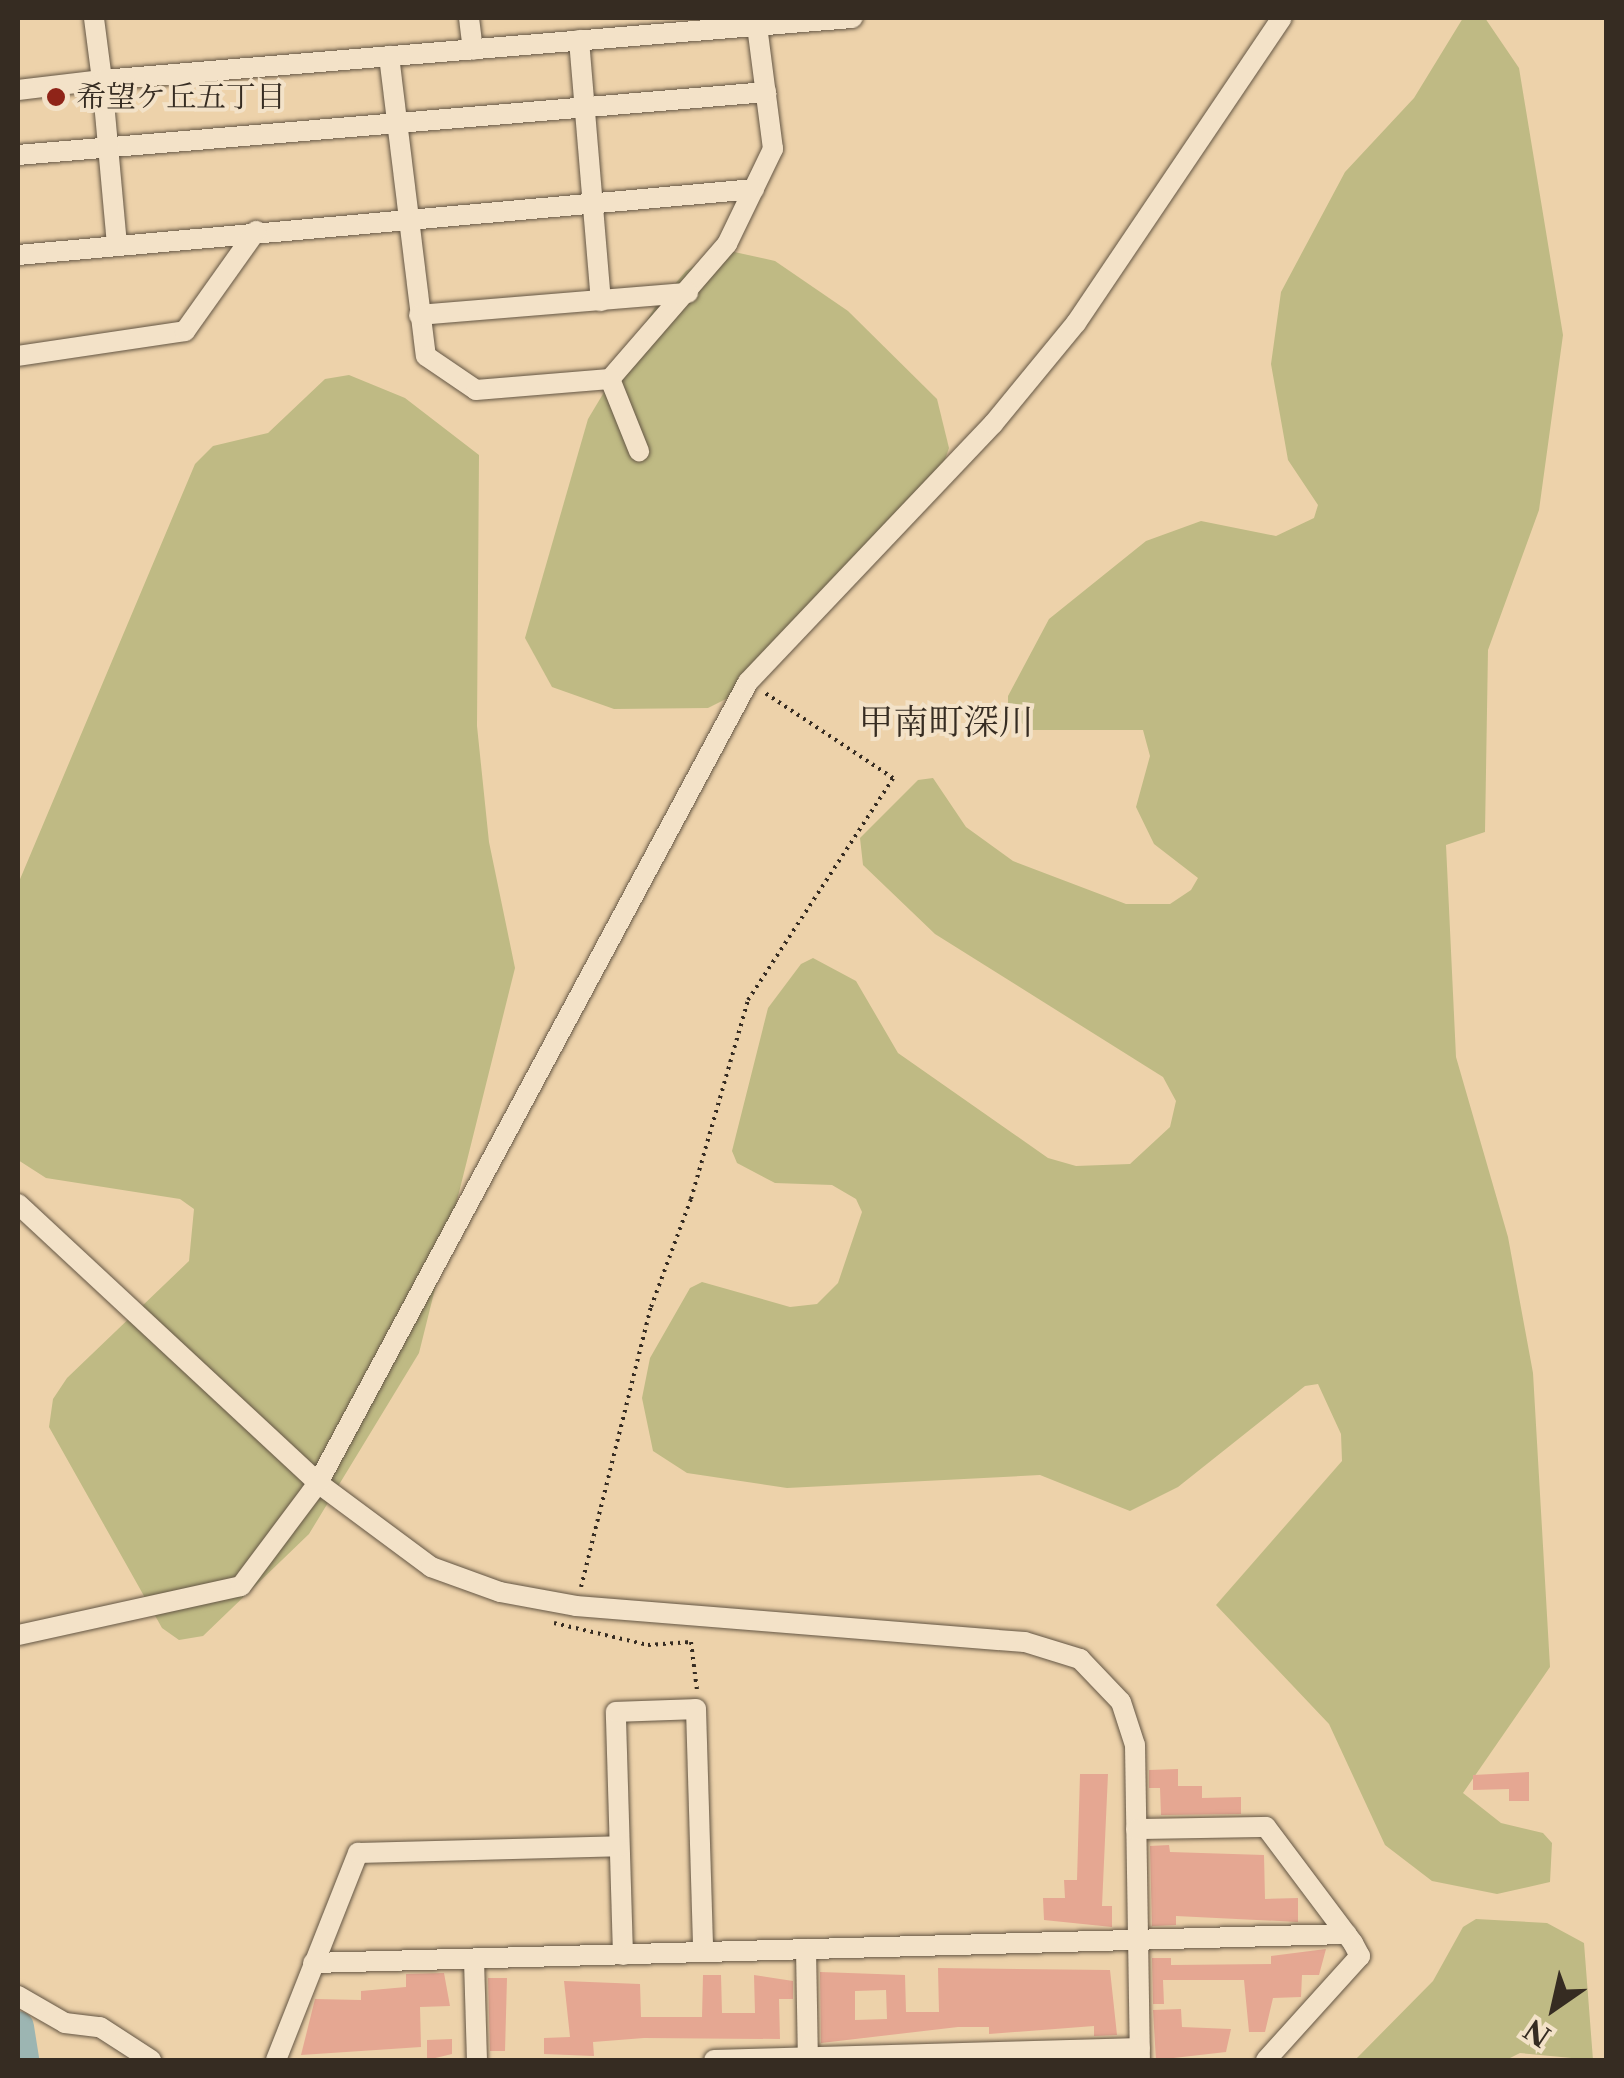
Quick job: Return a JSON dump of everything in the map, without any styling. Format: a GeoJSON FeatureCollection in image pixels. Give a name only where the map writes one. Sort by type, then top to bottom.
{"type":"FeatureCollection","features":[{"type":"Feature","properties":{"kind":"street"},"geometry":{"type":"LineString","coordinates":[[94,18],[118,245]]}},
{"type":"Feature","properties":{"kind":"street"},"geometry":{"type":"LineString","coordinates":[[469,18],[473,50]]}},
{"type":"Feature","properties":{"kind":"street"},"geometry":{"type":"LineString","coordinates":[[18,90],[852,18]]}},
{"type":"Feature","properties":{"kind":"street"},"geometry":{"type":"LineString","coordinates":[[18,1635],[241,1586],[318,1482],[748,682],[993,424],[1076,323],[1282,18]]}},
{"type":"Feature","properties":{"kind":"street"},"geometry":{"type":"LineString","coordinates":[[389,56],[426,356],[476,390],[610,379],[727,244],[773,149],[757,25]]}},
{"type":"Feature","properties":{"kind":"street"},"geometry":{"type":"LineString","coordinates":[[579,40],[601,300]]}},
{"type":"Feature","properties":{"kind":"street"},"geometry":{"type":"LineString","coordinates":[[18,154],[106,143],[766,92]]}},
{"type":"Feature","properties":{"kind":"street"},"geometry":{"type":"LineString","coordinates":[[18,256],[256,231],[754,189]]}},
{"type":"Feature","properties":{"kind":"street"},"geometry":{"type":"LineString","coordinates":[[18,356],[185,331],[256,231]]}},
{"type":"Feature","properties":{"kind":"street"},"geometry":{"type":"LineString","coordinates":[[419,315],[688,292]]}},
{"type":"Feature","properties":{"kind":"street"},"geometry":{"type":"LineString","coordinates":[[610,379],[639,450]]}},
{"type":"Feature","properties":{"kind":"street"},"geometry":{"type":"LineString","coordinates":[[18,1204],[318,1482],[431,1567],[500,1592],[576,1606],[1064,1652],[1110,1686],[1130,1723],[1140,2054],[714,2060]]}},
{"type":"Feature","properties":{"kind":"street"},"geometry":{"type":"LineString","coordinates":[[623,1954],[616,1712],[696,1710],[702,1952]]}},
{"type":"Feature","properties":{"kind":"street"},"geometry":{"type":"LineString","coordinates":[[1136,1829],[1266,1827],[1348,1934],[1360,1956],[1266,2060]]}},
{"type":"Feature","properties":{"kind":"street"},"geometry":{"type":"LineString","coordinates":[[276,2060],[358,1853],[619,1846]]}},
{"type":"Feature","properties":{"kind":"street"},"geometry":{"type":"LineString","coordinates":[[313,1963],[1348,1934]]}},
{"type":"Feature","properties":{"kind":"street"},"geometry":{"type":"LineString","coordinates":[[806,1949],[808,2059]]}},
{"type":"Feature","properties":{"kind":"street"},"geometry":{"type":"LineString","coordinates":[[474,1960],[477,2060]]}},
{"type":"Feature","properties":{"kind":"street"},"geometry":{"type":"LineString","coordinates":[[18,1996],[65,2022],[100,2027],[151,2060]]}},
{"type":"Feature","properties":{"kind":"path"},"geometry":{"type":"LineString","coordinates":[[576,1606],[651,1307],[748,1000],[893,778],[748,682]]}},
{"type":"Feature","properties":{"kind":"path"},"geometry":{"type":"LineString","coordinates":[[550,1622],[648,1645],[691,1642],[696,1710]]}},
{"type":"Feature","properties":{"kind":"shaded area"},"geometry":{"type":"Polygon","coordinates":[[[1463,18],[1485,18],[1519,68],[1563,335],[1539,510],[1488,650],[1485,832],[1446,845],[1456,1057],[1508,1237],[1533,1373],[1550,1667],[1463,1793],[1501,1823],[1543,1833],[1552,1843],[1550,1882],[1497,1894],[1432,1881],[1385,1845],[1329,1724],[1216,1605],[1342,1461],[1341,1434],[1318,1384],[1305,1386],[1178,1487],[1130,1511],[1040,1475],[787,1488],[687,1473],[653,1451],[642,1398],[650,1358],[690,1288],[702,1282],[790,1307],[817,1304],[838,1283],[862,1212],[856,1199],[832,1185],[775,1183],[737,1163],[732,1151],[768,1008],[801,964],[813,958],[856,981],[898,1053],[1048,1158],[1076,1166],[1130,1164],[1170,1127],[1176,1101],[1163,1077],[935,934],[863,865],[860,838],[918,780],[933,778],[966,827],[1013,861],[1126,904],[1170,904],[1191,890],[1198,878],[1154,844],[1136,807],[1150,756],[1143,730],[1029,730],[1008,710],[1008,696],[1049,619],[1146,541],[1201,521],[1276,536],[1314,518],[1318,505],[1288,460],[1271,364],[1281,292],[1345,172],[1414,98],[1463,18]]]}},
{"type":"Feature","properties":{"kind":"shaded area"},"geometry":{"type":"Polygon","coordinates":[[[721,249],[775,261],[848,311],[937,399],[949,448],[933,493],[738,693],[708,708],[614,709],[552,687],[525,638],[588,419],[655,307],[686,271],[721,249]]]}},
{"type":"Feature","properties":{"kind":"shaded area"},"geometry":{"type":"Polygon","coordinates":[[[349,375],[405,398],[479,455],[477,726],[489,842],[515,968],[419,1353],[309,1534],[203,1636],[179,1640],[162,1628],[49,1427],[53,1399],[67,1378],[189,1261],[194,1209],[180,1199],[46,1178],[18,1160],[18,884],[195,464],[213,446],[268,433],[325,379],[349,375]]]}},
{"type":"Feature","properties":{"kind":"shaded area"},"geometry":{"type":"Polygon","coordinates":[[[1476,1919],[1547,1923],[1584,1943],[1593,2060],[1520,2053],[1506,2060],[1355,2060],[1433,1981],[1463,1927],[1476,1919]]]}},
{"type":"Feature","properties":{"kind":"building"},"geometry":{"type":"Polygon","coordinates":[[[1178,1769],[1178,1786],[1202,1786],[1202,1798],[1241,1797],[1241,1814],[1161,1815],[1160,1788],[1149,1788],[1149,1770],[1178,1769]]]}},
{"type":"Feature","properties":{"kind":"building"},"geometry":{"type":"Polygon","coordinates":[[[1529,1772],[1529,1801],[1509,1801],[1509,1789],[1473,1790],[1473,1775],[1529,1772]]]}},
{"type":"Feature","properties":{"kind":"building"},"geometry":{"type":"Polygon","coordinates":[[[1080,1774],[1108,1774],[1102,1906],[1112,1906],[1112,1927],[1044,1920],[1043,1898],[1065,1898],[1064,1880],[1077,1880],[1080,1774]]]}},
{"type":"Feature","properties":{"kind":"building"},"geometry":{"type":"Polygon","coordinates":[[[1169,1845],[1170,1852],[1264,1855],[1265,1899],[1298,1898],[1298,1922],[1176,1916],[1176,1925],[1152,1926],[1150,1846],[1169,1845]]]}},
{"type":"Feature","properties":{"kind":"building"},"geometry":{"type":"Polygon","coordinates":[[[1326,1949],[1319,1975],[1302,1975],[1301,1997],[1273,1998],[1265,2032],[1249,2032],[1244,1980],[1163,1980],[1164,2004],[1153,2004],[1152,1958],[1171,1958],[1171,1965],[1271,1964],[1271,1956],[1326,1949]]]}},
{"type":"Feature","properties":{"kind":"building"},"geometry":{"type":"Polygon","coordinates":[[[938,1968],[1110,1970],[1117,2035],[1094,2036],[1094,2026],[989,2034],[989,2027],[958,2027],[821,2043],[820,1972],[905,1975],[906,2012],[939,2012],[938,1968]],[[886,1990],[855,1991],[855,2020],[887,2019],[886,1990]]]}},
{"type":"Feature","properties":{"kind":"building"},"geometry":{"type":"Polygon","coordinates":[[[444,1973],[450,2006],[420,2007],[421,2047],[301,2055],[315,1999],[361,2000],[361,1991],[406,1987],[406,1974],[444,1973]]]}},
{"type":"Feature","properties":{"kind":"building"},"geometry":{"type":"Polygon","coordinates":[[[703,1975],[721,1975],[722,2013],[755,2013],[754,1975],[793,1981],[793,1999],[779,1999],[780,2039],[644,2038],[593,2042],[594,2056],[544,2054],[544,2038],[570,2037],[564,1981],[640,1984],[641,2017],[702,2017],[703,1975]]]}},
{"type":"Feature","properties":{"kind":"building"},"geometry":{"type":"Polygon","coordinates":[[[488,1978],[507,1978],[505,2051],[490,2051],[488,1978]]]}},
{"type":"Feature","properties":{"kind":"building"},"geometry":{"type":"Polygon","coordinates":[[[1181,2009],[1182,2027],[1231,2029],[1226,2052],[1156,2060],[1153,2010],[1181,2009]]]}},
{"type":"Feature","properties":{"kind":"building"},"geometry":{"type":"Polygon","coordinates":[[[452,2039],[452,2054],[427,2060],[427,2040],[452,2039]]]}},
{"type":"Feature","properties":{"kind":"waterway"},"geometry":{"type":"LineString","coordinates":[[18,2027],[23,2060]]}},
{"type":"Feature","properties":{"kind":"place","name":"希望ケ丘五丁目"},"geometry":{"type":"Point","coordinates":[56,97]}},
{"type":"Feature","properties":{"kind":"district","name":"甲南町深川"},"geometry":{"type":"Point","coordinates":[946,722]}}]}
